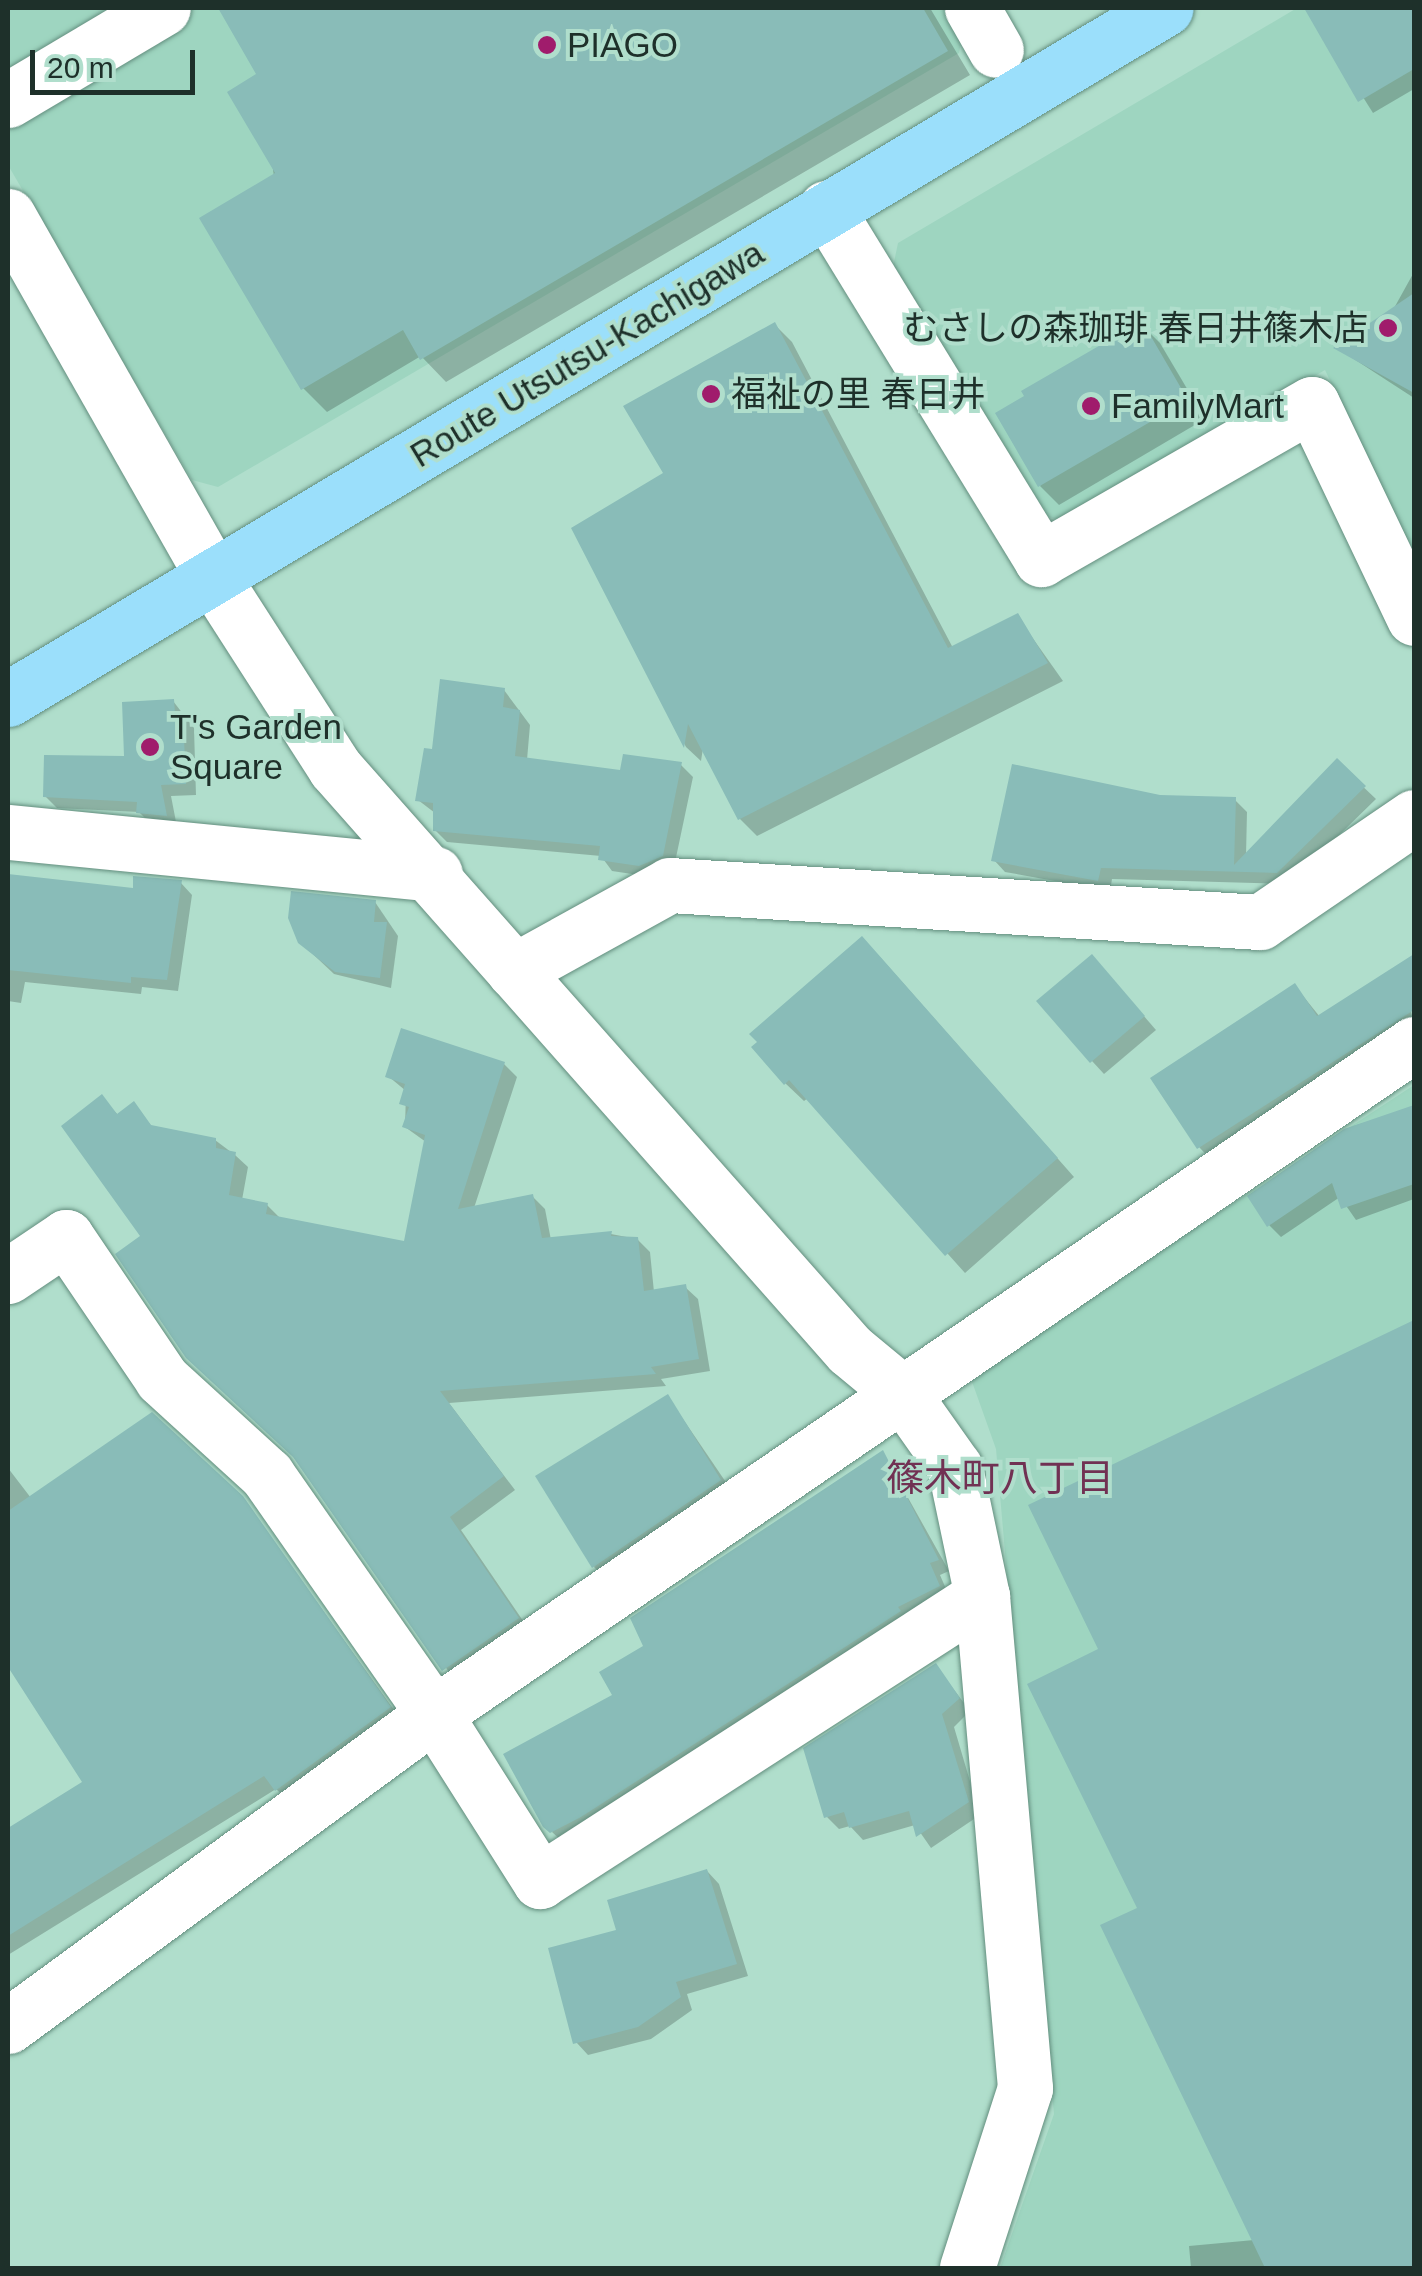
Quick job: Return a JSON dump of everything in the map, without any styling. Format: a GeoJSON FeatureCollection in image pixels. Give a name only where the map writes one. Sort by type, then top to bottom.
{"type":"FeatureCollection","features":[{"type":"Feature","properties":{"kind":"main road","name":"Route Utsutsu-Kachigawa"},"geometry":{"type":"LineString","coordinates":[[8,699],[215,581],[826,208],[1166,8]]}},
{"type":"Feature","properties":{"kind":"street"},"geometry":{"type":"LineString","coordinates":[[8,100],[163,8]]}},
{"type":"Feature","properties":{"kind":"street"},"geometry":{"type":"LineString","coordinates":[[826,208],[1040,559],[1312,404],[1414,618]]}},
{"type":"Feature","properties":{"kind":"street"},"geometry":{"type":"LineString","coordinates":[[8,216],[215,581],[335,768],[434,874],[514,971],[850,1350],[902,1393],[955,1468],[982,1596],[1025,2088],[967,2268]]}},
{"type":"Feature","properties":{"kind":"street"},"geometry":{"type":"LineString","coordinates":[[514,971],[670,885],[1260,922],[1414,816]]}},
{"type":"Feature","properties":{"kind":"street"},"geometry":{"type":"LineString","coordinates":[[8,832],[434,874]]}},
{"type":"Feature","properties":{"kind":"street"},"geometry":{"type":"LineString","coordinates":[[8,2026],[434,1714],[1414,1044]]}},
{"type":"Feature","properties":{"kind":"street"},"geometry":{"type":"LineString","coordinates":[[8,1276],[66,1238],[162,1379],[267,1475],[434,1714],[540,1881],[982,1596]]}},
{"type":"Feature","properties":{"kind":"shaded area"},"geometry":{"type":"Polygon","coordinates":[[[8,8],[953,8],[964,27],[959,53],[218,487],[192,480],[8,165],[8,8]]]}},
{"type":"Feature","properties":{"kind":"shaded area"},"geometry":{"type":"Polygon","coordinates":[[[1297,8],[1414,8],[1414,556],[1325,370],[1064,521],[1041,515],[893,267],[898,243],[1297,8]]]}},
{"type":"Feature","properties":{"kind":"shaded area"},"geometry":{"type":"Polygon","coordinates":[[[1414,1085],[1414,2268],[1000,2268],[1054,2114],[996,1449],[970,1376],[1414,1085]]]}},
{"type":"Feature","properties":{"kind":"building"},"geometry":{"type":"Polygon","coordinates":[[[218,8],[923,8],[948,51],[420,360],[403,330],[301,390],[199,218],[275,173],[227,92],[256,74],[218,8]]]}},
{"type":"Feature","properties":{"kind":"building"},"geometry":{"type":"Polygon","coordinates":[[[1304,8],[1414,8],[1414,69],[1358,102],[1304,8]]]}},
{"type":"Feature","properties":{"kind":"building","name":"むさしの森珈琲 春日井篠木店"},"geometry":{"type":"Polygon","coordinates":[[[1414,293],[1414,393],[1333,348],[1414,293]]]}},
{"type":"Feature","properties":{"kind":"building","name":"FamilyMart"},"geometry":{"type":"Polygon","coordinates":[[[1142,321],[1188,400],[1038,487],[995,413],[1024,396],[1021,391],[1142,321]]]}},
{"type":"Feature","properties":{"kind":"building"},"geometry":{"type":"Polygon","coordinates":[[[775,322],[948,648],[1018,613],[1048,663],[738,820],[688,724],[684,748],[571,528],[663,473],[623,406],[775,322]]]}},
{"type":"Feature","properties":{"kind":"building"},"geometry":{"type":"Polygon","coordinates":[[[440,679],[505,688],[503,707],[520,710],[515,756],[620,770],[623,754],[682,762],[663,856],[639,866],[598,860],[600,846],[433,831],[433,803],[415,801],[424,748],[432,749],[440,679]]]}},
{"type":"Feature","properties":{"kind":"building"},"geometry":{"type":"Polygon","coordinates":[[[174,699],[175,714],[183,714],[186,784],[161,785],[167,816],[136,813],[137,802],[43,797],[44,755],[124,756],[122,702],[174,699]]]}},
{"type":"Feature","properties":{"kind":"building"},"geometry":{"type":"Polygon","coordinates":[[[1337,758],[1366,786],[1277,873],[1101,868],[1098,881],[991,861],[1012,764],[1160,795],[1236,797],[1234,865],[1337,758]]]}},
{"type":"Feature","properties":{"kind":"building"},"geometry":{"type":"Polygon","coordinates":[[[8,874],[133,888],[133,876],[182,880],[167,980],[131,977],[131,983],[8,970],[8,874]]]}},
{"type":"Feature","properties":{"kind":"building"},"geometry":{"type":"Polygon","coordinates":[[[291,891],[376,900],[374,922],[387,922],[380,978],[335,972],[298,943],[288,918],[291,891]]]}},
{"type":"Feature","properties":{"kind":"building"},"geometry":{"type":"Polygon","coordinates":[[[862,936],[1058,1158],[945,1256],[789,1080],[784,1085],[751,1047],[757,1042],[749,1034],[862,936]]]}},
{"type":"Feature","properties":{"kind":"building"},"geometry":{"type":"Polygon","coordinates":[[[1092,954],[1145,1016],[1090,1063],[1036,1001],[1092,954]]]}},
{"type":"Feature","properties":{"kind":"building"},"geometry":{"type":"Polygon","coordinates":[[[1414,954],[1414,1010],[1197,1149],[1150,1078],[1295,983],[1317,1016],[1414,954]]]}},
{"type":"Feature","properties":{"kind":"building"},"geometry":{"type":"Polygon","coordinates":[[[401,1028],[505,1062],[458,1209],[533,1194],[542,1238],[612,1231],[611,1236],[638,1237],[644,1291],[686,1284],[699,1359],[651,1367],[656,1374],[440,1391],[504,1476],[450,1517],[519,1618],[442,1671],[293,1457],[186,1358],[115,1254],[140,1236],[61,1126],[102,1094],[117,1114],[134,1101],[151,1125],[216,1138],[216,1148],[236,1152],[229,1195],[268,1203],[266,1214],[404,1241],[425,1135],[402,1127],[409,1107],[399,1104],[405,1084],[385,1077],[401,1028]]]}},
{"type":"Feature","properties":{"kind":"building"},"geometry":{"type":"Polygon","coordinates":[[[1414,1105],[1414,1184],[1341,1209],[1332,1183],[1267,1227],[1247,1196],[1344,1129],[1414,1105]]]}},
{"type":"Feature","properties":{"kind":"building"},"geometry":{"type":"Polygon","coordinates":[[[1414,1320],[1414,2268],[1265,2268],[1100,1925],[1137,1908],[1027,1684],[1098,1649],[1028,1505],[1414,1320]]]}},
{"type":"Feature","properties":{"kind":"building"},"geometry":{"type":"Polygon","coordinates":[[[668,1394],[721,1480],[592,1568],[535,1476],[668,1394]]]}},
{"type":"Feature","properties":{"kind":"building"},"geometry":{"type":"Polygon","coordinates":[[[152,1412],[243,1496],[391,1707],[275,1791],[264,1776],[8,1936],[8,1828],[82,1782],[8,1667],[8,1511],[152,1412]]]}},
{"type":"Feature","properties":{"kind":"building"},"geometry":{"type":"Polygon","coordinates":[[[883,1450],[939,1560],[930,1563],[940,1586],[898,1607],[901,1611],[581,1817],[550,1833],[543,1827],[503,1754],[612,1695],[599,1672],[643,1646],[630,1618],[883,1450]]]}},
{"type":"Feature","properties":{"kind":"building"},"geometry":{"type":"Polygon","coordinates":[[[936,1663],[960,1698],[942,1714],[969,1802],[916,1837],[909,1811],[849,1828],[844,1812],[824,1818],[803,1748],[936,1663]]]}},
{"type":"Feature","properties":{"kind":"building"},"geometry":{"type":"Polygon","coordinates":[[[707,1869],[737,1964],[676,1982],[681,1997],[638,2027],[573,2044],[548,1948],[616,1930],[607,1900],[707,1869]]]}},
{"type":"Feature","properties":{"kind":"place","name":"PIAGO"},"geometry":{"type":"Point","coordinates":[547,45]}},
{"type":"Feature","properties":{"kind":"place","name":"むさしの森珈琲 春日井篠木店"},"geometry":{"type":"Point","coordinates":[1388,328]}},
{"type":"Feature","properties":{"kind":"place","name":"福祉の里 春日井"},"geometry":{"type":"Point","coordinates":[711,394]}},
{"type":"Feature","properties":{"kind":"place","name":"FamilyMart"},"geometry":{"type":"Point","coordinates":[1091,406]}},
{"type":"Feature","properties":{"kind":"place","name":"T's Garden Square"},"geometry":{"type":"Point","coordinates":[150,747]}},
{"type":"Feature","properties":{"kind":"district","name":"篠木町八丁目"},"geometry":{"type":"Point","coordinates":[1000,1479]}}]}
